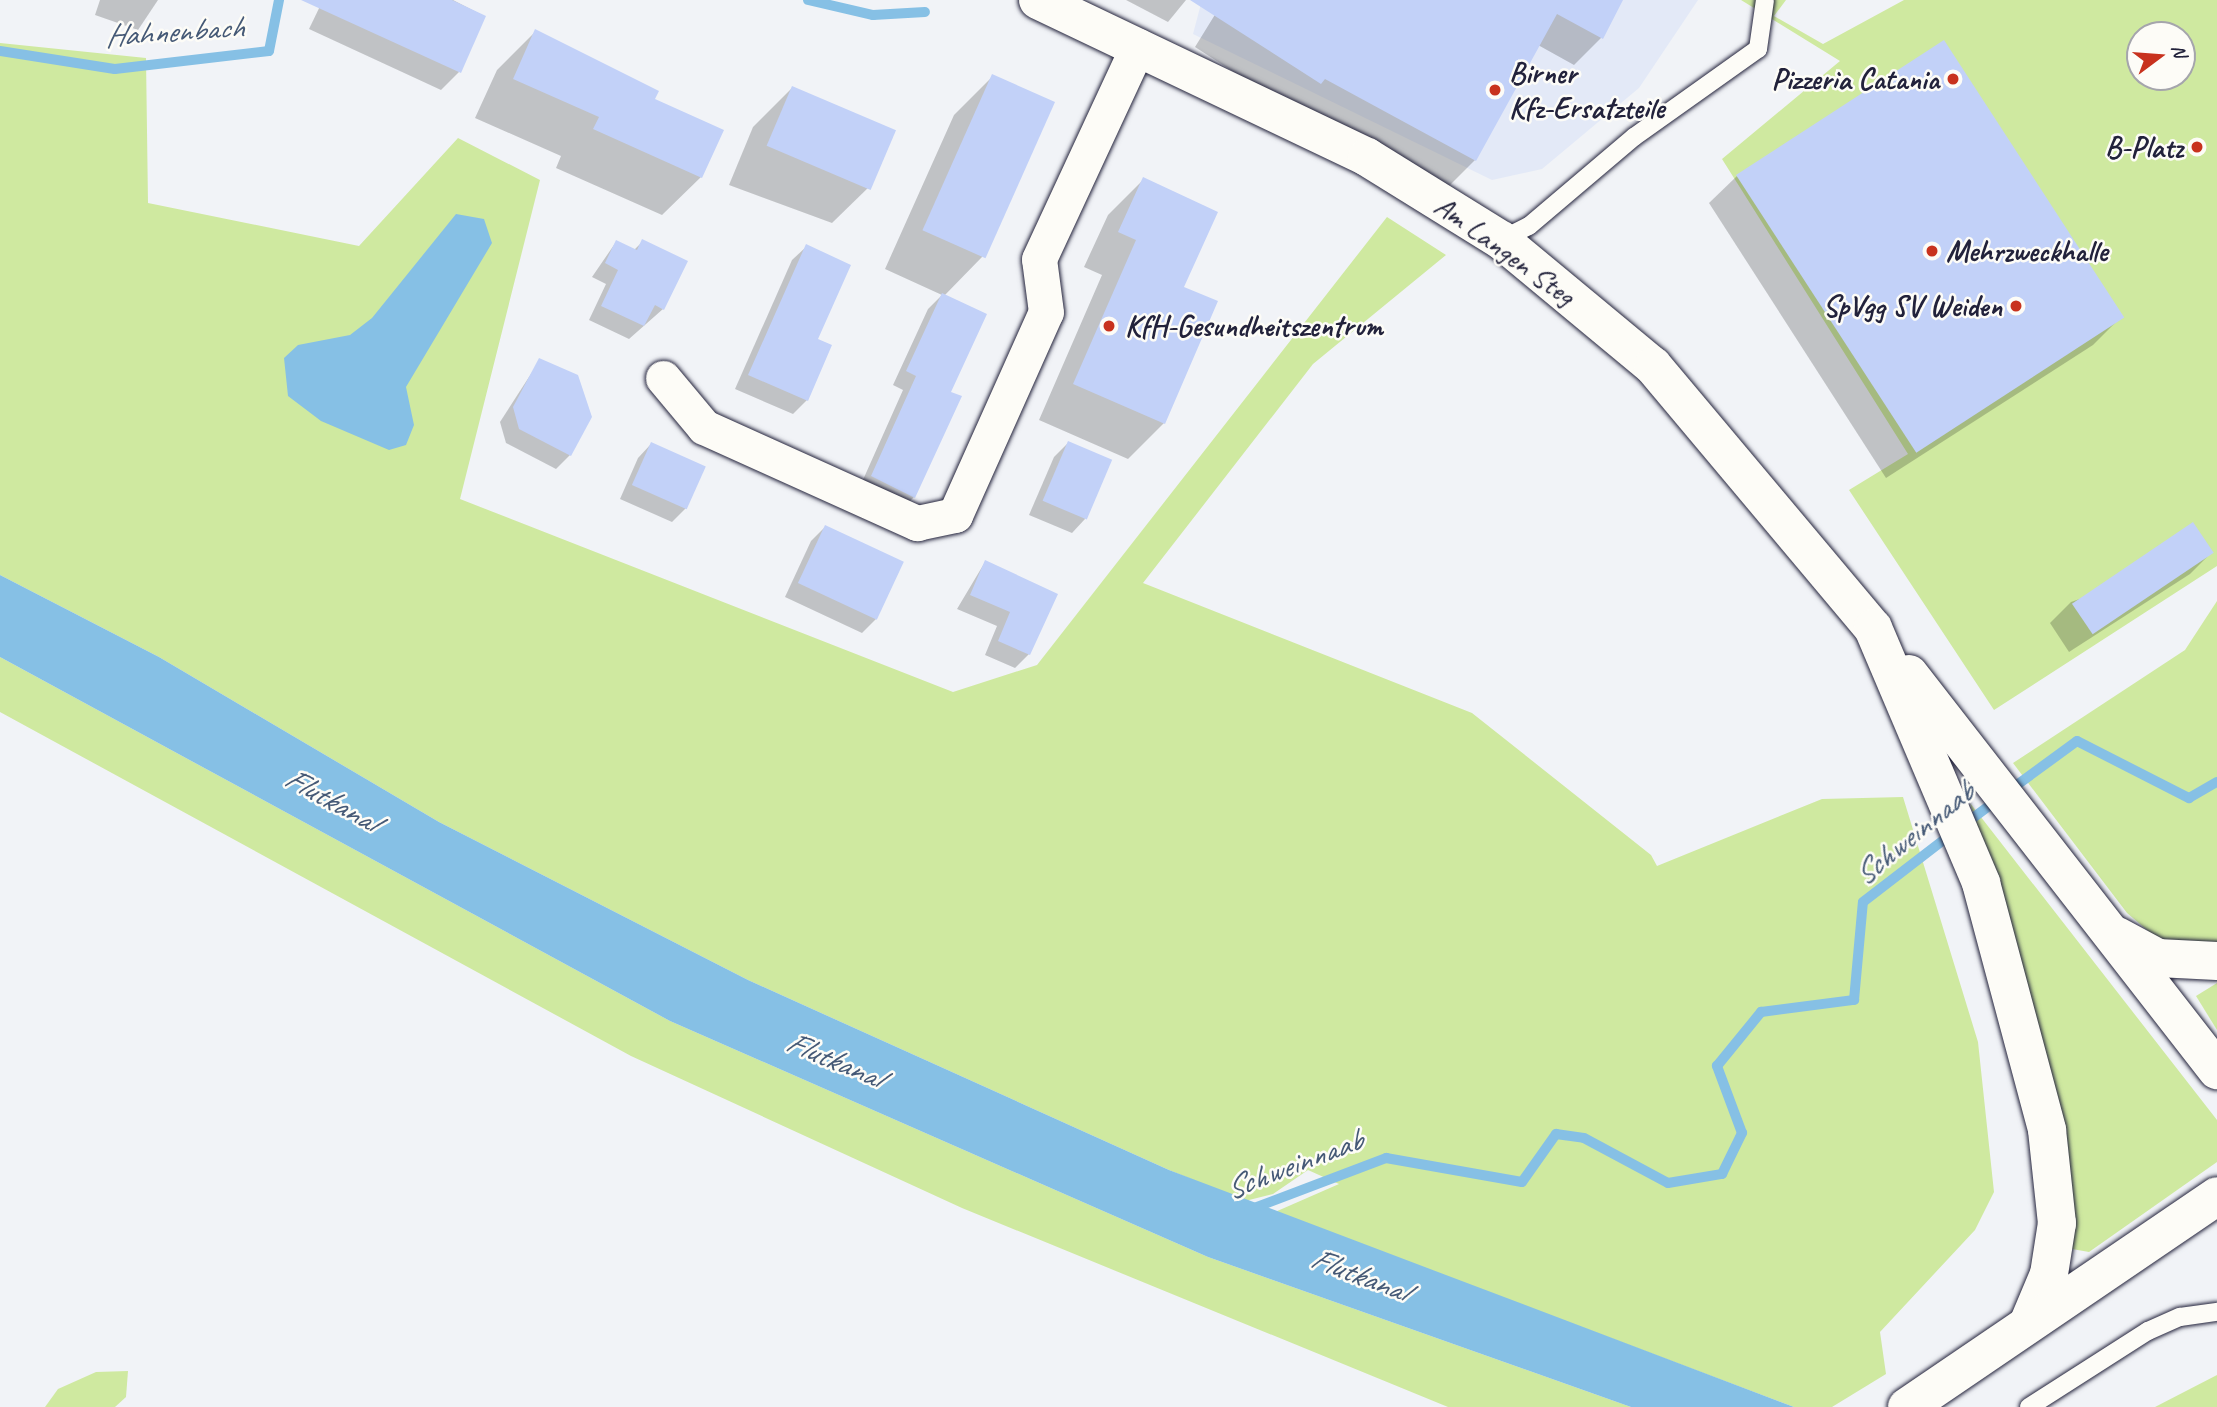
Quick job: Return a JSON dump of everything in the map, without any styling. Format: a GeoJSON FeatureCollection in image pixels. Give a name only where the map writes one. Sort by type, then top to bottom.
{"type":"FeatureCollection","features":[{"type":"Feature","properties":{"kind":"main road","name":"Am Langen Steg"},"geometry":{"type":"LineString","coordinates":[[1038,0],[1367,157],[1500,240],[1653,366],[1873,628],[1934,730],[2109,932],[2212,1063]]}},
{"type":"Feature","properties":{"kind":"main road"},"geometry":{"type":"LineString","coordinates":[[1934,730],[2016,999],[2047,1130],[2057,1223],[2049,1274],[2028,1324]]}},
{"type":"Feature","properties":{"kind":"main road"},"geometry":{"type":"LineString","coordinates":[[2109,932],[2158,958],[2217,961]]}},
{"type":"Feature","properties":{"kind":"main road"},"geometry":{"type":"LineString","coordinates":[[1907,1407],[2217,1196]]}},
{"type":"Feature","properties":{"kind":"street"},"geometry":{"type":"LineString","coordinates":[[663,378],[704,426],[917,523],[955,515],[1046,312],[1039,259],[1138,46]]}},
{"type":"Feature","properties":{"kind":"lane"},"geometry":{"type":"LineString","coordinates":[[1500,240],[1529,226],[1634,137],[1758,49],[1765,0]]}},
{"type":"Feature","properties":{"kind":"lane"},"geometry":{"type":"LineString","coordinates":[[2035,1403],[2148,1331],[2180,1317],[2217,1312]]}},
{"type":"Feature","properties":{"kind":"shaded area"},"geometry":{"type":"Polygon","coordinates":[[[1202,0],[1698,0],[1639,88],[1542,169],[1492,180],[1193,34],[1202,0]]]}},
{"type":"Feature","properties":{"kind":"green space","name":"SpVgg SV Weiden"},"geometry":{"type":"Polygon","coordinates":[[[1741,0],[1786,0],[1774,16],[1823,44],[1904,0],[2217,0],[2217,566],[1994,710],[1849,490],[1908,454],[1722,159],[1840,61],[1741,0]]]}},
{"type":"Feature","properties":{"kind":"green space"},"geometry":{"type":"Polygon","coordinates":[[[0,43],[146,58],[148,203],[359,246],[458,138],[540,180],[460,499],[953,692],[1037,665],[1387,217],[1446,255],[1313,364],[1143,583],[1472,713],[1651,855],[1657,866],[1822,799],[1903,797],[1978,1042],[1994,1192],[1975,1230],[1880,1332],[1886,1374],[1832,1407],[1794,1407],[1275,1212],[1339,1184],[1308,1170],[1273,1194],[1245,1201],[1169,1170],[748,980],[439,822],[159,657],[0,575],[0,43]]]}},
{"type":"Feature","properties":{"kind":"green space"},"geometry":{"type":"Polygon","coordinates":[[[2217,601],[2217,944],[2160,941],[2127,913],[2013,763],[2185,650],[2217,601]]]}},
{"type":"Feature","properties":{"kind":"green space"},"geometry":{"type":"Polygon","coordinates":[[[0,657],[670,1021],[1208,1257],[1631,1407],[1448,1407],[962,1208],[631,1056],[0,712],[0,657]]]}},
{"type":"Feature","properties":{"kind":"green space"},"geometry":{"type":"Polygon","coordinates":[[[1970,803],[2217,1120],[2217,1162],[2089,1252],[2072,1249],[2020,972],[1970,803]]]}},
{"type":"Feature","properties":{"kind":"green space"},"geometry":{"type":"Polygon","coordinates":[[[2217,983],[2217,1030],[2196,996],[2217,983]]]}},
{"type":"Feature","properties":{"kind":"green space"},"geometry":{"type":"Polygon","coordinates":[[[128,1371],[126,1397],[115,1407],[45,1407],[58,1389],[96,1372],[128,1371]]]}},
{"type":"Feature","properties":{"kind":"green space"},"geometry":{"type":"Polygon","coordinates":[[[2217,1375],[2217,1407],[2155,1407],[2217,1375]]]}},
{"type":"Feature","properties":{"kind":"water"},"geometry":{"type":"Polygon","coordinates":[[[456,214],[484,219],[492,243],[406,387],[414,425],[406,445],[389,450],[321,421],[288,396],[284,358],[298,345],[350,335],[372,318],[456,214]]]}},
{"type":"Feature","properties":{"kind":"water","name":"Flutkanal"},"geometry":{"type":"Polygon","coordinates":[[[0,575],[159,657],[439,822],[748,980],[1169,1170],[1794,1407],[1631,1407],[1208,1257],[670,1021],[0,657],[0,575]]]}},
{"type":"Feature","properties":{"kind":"building"},"geometry":{"type":"Polygon","coordinates":[[[301,0],[452,0],[486,16],[461,73],[301,0]]]}},
{"type":"Feature","properties":{"kind":"building"},"geometry":{"type":"Polygon","coordinates":[[[1190,0],[1623,0],[1603,39],[1557,14],[1476,161],[1325,79],[1321,84],[1190,0]]]}},
{"type":"Feature","properties":{"kind":"building"},"geometry":{"type":"Polygon","coordinates":[[[535,29],[659,91],[655,99],[724,130],[702,178],[593,129],[599,117],[513,79],[535,29]]]}},
{"type":"Feature","properties":{"kind":"building","name":"Mehrzweckhalle"},"geometry":{"type":"Polygon","coordinates":[[[1944,40],[2124,318],[1916,453],[1736,175],[1944,40]]]}},
{"type":"Feature","properties":{"kind":"building"},"geometry":{"type":"Polygon","coordinates":[[[992,74],[1055,102],[985,258],[922,230],[992,74]]]}},
{"type":"Feature","properties":{"kind":"building"},"geometry":{"type":"Polygon","coordinates":[[[792,86],[896,130],[871,190],[767,146],[792,86]]]}},
{"type":"Feature","properties":{"kind":"building"},"geometry":{"type":"Polygon","coordinates":[[[1143,177],[1218,212],[1184,287],[1218,301],[1165,424],[1073,384],[1136,240],[1118,232],[1143,177]]]}},
{"type":"Feature","properties":{"kind":"building"},"geometry":{"type":"Polygon","coordinates":[[[642,239],[688,261],[664,310],[655,305],[644,326],[601,306],[618,270],[605,263],[616,240],[637,250],[642,239]]]}},
{"type":"Feature","properties":{"kind":"building"},"geometry":{"type":"Polygon","coordinates":[[[806,244],[851,265],[818,339],[832,345],[808,401],[748,375],[806,244]]]}},
{"type":"Feature","properties":{"kind":"building"},"geometry":{"type":"Polygon","coordinates":[[[942,293],[987,314],[951,392],[962,396],[915,498],[871,476],[916,376],[906,371],[942,293]]]}},
{"type":"Feature","properties":{"kind":"building"},"geometry":{"type":"Polygon","coordinates":[[[539,358],[578,375],[592,417],[571,456],[519,429],[513,407],[539,358]]]}},
{"type":"Feature","properties":{"kind":"building"},"geometry":{"type":"Polygon","coordinates":[[[1068,441],[1112,460],[1087,520],[1043,501],[1068,441]]]}},
{"type":"Feature","properties":{"kind":"building"},"geometry":{"type":"Polygon","coordinates":[[[651,442],[706,466],[687,509],[632,485],[651,442]]]}},
{"type":"Feature","properties":{"kind":"building"},"geometry":{"type":"Polygon","coordinates":[[[2193,522],[2214,553],[2093,634],[2072,604],[2193,522]]]}},
{"type":"Feature","properties":{"kind":"building"},"geometry":{"type":"Polygon","coordinates":[[[825,525],[904,562],[877,620],[798,583],[825,525]]]}},
{"type":"Feature","properties":{"kind":"building"},"geometry":{"type":"Polygon","coordinates":[[[985,560],[1058,594],[1030,655],[998,641],[1010,612],[970,595],[985,560]]]}},
{"type":"Feature","properties":{"kind":"waterway","name":"Hahnenbach"},"geometry":{"type":"LineString","coordinates":[[0,51],[115,69],[269,51],[279,0]]}},
{"type":"Feature","properties":{"kind":"waterway"},"geometry":{"type":"LineString","coordinates":[[808,0],[873,15],[925,12]]}},
{"type":"Feature","properties":{"kind":"waterway","name":"Schweinnaab"},"geometry":{"type":"LineString","coordinates":[[2010,790],[2077,741],[2189,798],[2217,782]]}},
{"type":"Feature","properties":{"kind":"waterway","name":"Schweinnaab"},"geometry":{"type":"LineString","coordinates":[[1965,824],[1998,799]]}},
{"type":"Feature","properties":{"kind":"waterway","name":"Schweinnaab"},"geometry":{"type":"LineString","coordinates":[[1249,1210],[1386,1158],[1522,1182],[1556,1134],[1584,1138],[1668,1183],[1722,1174],[1742,1133],[1717,1066],[1761,1012],[1854,1000],[1863,902],[1950,835]]}},
{"type":"Feature","properties":{"kind":"place","name":"Pizzeria Catania"},"geometry":{"type":"Point","coordinates":[1953,79]}},
{"type":"Feature","properties":{"kind":"place","name":"Birner Kfz-Ersatzteile"},"geometry":{"type":"Point","coordinates":[1495,90]}},
{"type":"Feature","properties":{"kind":"place","name":"B-Platz"},"geometry":{"type":"Point","coordinates":[2197,147]}},
{"type":"Feature","properties":{"kind":"place","name":"Mehrzweckhalle"},"geometry":{"type":"Point","coordinates":[1932,251]}},
{"type":"Feature","properties":{"kind":"place","name":"SpVgg SV Weiden"},"geometry":{"type":"Point","coordinates":[2016,306]}},
{"type":"Feature","properties":{"kind":"place","name":"KfH-Gesundheitszentrum"},"geometry":{"type":"Point","coordinates":[1109,326]}}]}
